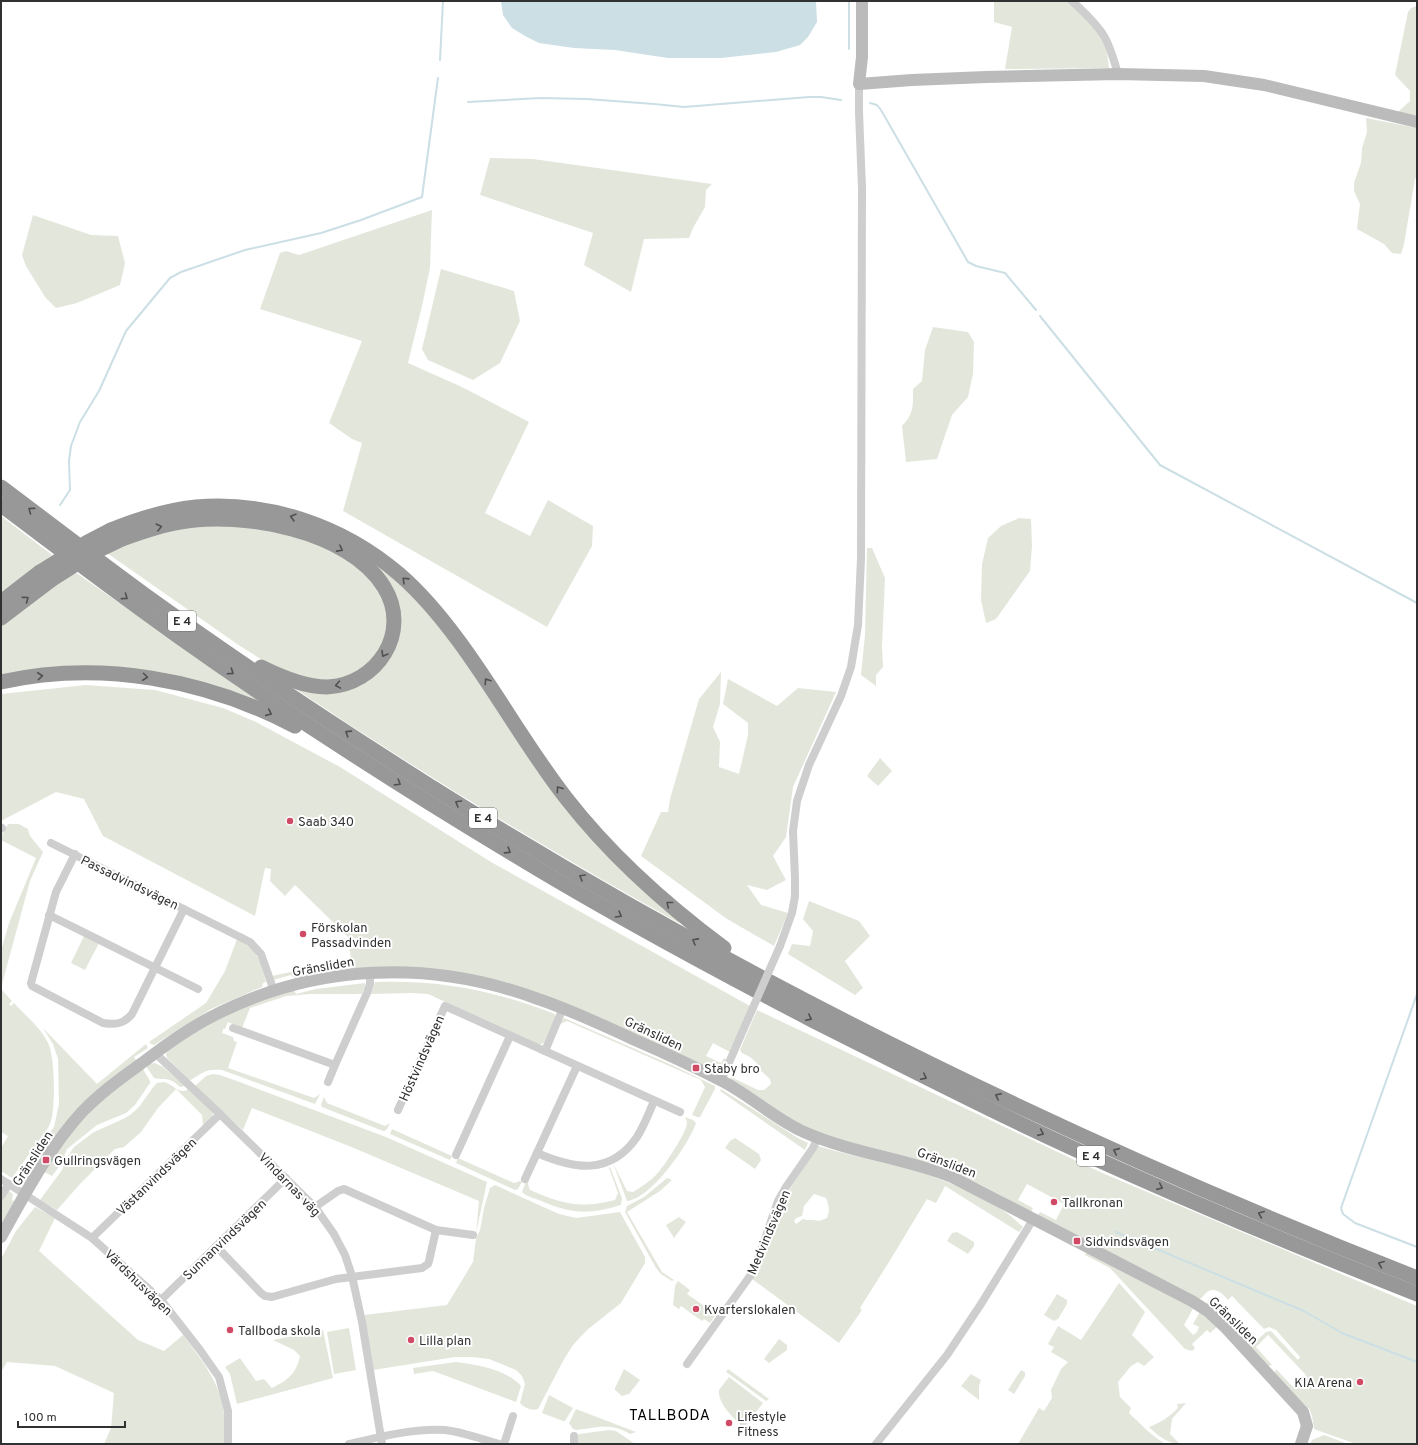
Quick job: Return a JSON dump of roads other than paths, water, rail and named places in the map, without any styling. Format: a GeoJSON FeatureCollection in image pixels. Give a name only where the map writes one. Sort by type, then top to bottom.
{"type":"FeatureCollection","features":[{"type":"Feature","properties":{"kind":"highway","name":"E 4"},"geometry":{"type":"LineString","coordinates":[[1,487],[143,593],[289,695],[431,787],[539,852],[664,924],[763,978],[912,1055],[1028,1111],[1187,1182],[1330,1243],[1417,1278]]}},
{"type":"Feature","properties":{"kind":"highway","name":"E 4"},"geometry":{"type":"LineString","coordinates":[[1,505],[179,637],[281,707],[365,762],[531,865],[657,937],[905,1067],[1021,1124],[1166,1190],[1324,1257],[1417,1294]]}},
{"type":"Feature","properties":{"kind":"highway"},"geometry":{"type":"LineString","coordinates":[[1,602],[46,576],[95,552],[133,522],[175,510],[195,507],[241,507],[266,510],[301,519],[338,534],[369,552],[399,574],[442,619],[477,667],[553,780],[604,843],[632,872],[659,896],[763,978]]}},
{"type":"Feature","properties":{"kind":"highway"},"geometry":{"type":"LineString","coordinates":[[117,534],[144,531],[181,522],[219,519],[256,521],[274,524],[293,529],[327,542],[362,563],[385,588],[391,604],[393,616],[392,637],[380,661],[367,673],[346,684],[320,686],[300,683],[275,674],[221,648]]}},
{"type":"Feature","properties":{"kind":"highway"},"geometry":{"type":"LineString","coordinates":[[1,618],[46,576]]}},
{"type":"Feature","properties":{"kind":"highway"},"geometry":{"type":"LineString","coordinates":[[1,682],[42,676],[88,674],[132,676],[185,684],[238,700],[268,712],[365,762]]}},
{"type":"Feature","properties":{"kind":"street"},"geometry":{"type":"LineString","coordinates":[[722,1081],[780,946],[792,913],[795,896],[793,831],[796,801],[809,765],[841,696],[851,666],[858,625],[861,559],[862,196],[858,112],[862,57],[862,1]]}},
{"type":"Feature","properties":{"kind":"street"},"geometry":{"type":"LineString","coordinates":[[1072,1],[1084,12],[1103,35],[1111,51],[1118,74]]}},
{"type":"Feature","properties":{"kind":"street"},"geometry":{"type":"LineString","coordinates":[[859,84],[912,80],[1118,74],[1186,75],[1222,78],[1264,85],[1417,122]]}},
{"type":"Feature","properties":{"kind":"street","name":"Passadvindsvägen"},"geometry":{"type":"LineString","coordinates":[[50,843],[246,939],[254,945],[261,954],[274,991]]}},
{"type":"Feature","properties":{"kind":"street","name":"Passadvindsvägen"},"geometry":{"type":"LineString","coordinates":[[75,854],[56,892],[30,981],[32,986],[103,1023],[117,1024],[123,1022],[129,1017],[184,909]]}},
{"type":"Feature","properties":{"kind":"street"},"geometry":{"type":"LineString","coordinates":[[49,915],[198,989]]}},
{"type":"Feature","properties":{"kind":"street","name":"Gränsliden"},"geometry":{"type":"LineString","coordinates":[[1,1237],[24,1195],[62,1137],[100,1094],[175,1039],[212,1016],[274,991],[326,978],[370,973],[416,972],[465,978],[498,985],[563,1008],[722,1081],[787,1123],[818,1137],[937,1171],[968,1184],[1192,1301],[1209,1312],[1224,1326],[1306,1417],[1308,1426],[1301,1444]]}},
{"type":"Feature","properties":{"kind":"street"},"geometry":{"type":"LineString","coordinates":[[328,1082],[367,993],[370,984],[370,973]]}},
{"type":"Feature","properties":{"kind":"street","name":"Höstvindsvägen"},"geometry":{"type":"LineString","coordinates":[[398,1110],[445,1006],[680,1112]]}},
{"type":"Feature","properties":{"kind":"street"},"geometry":{"type":"LineString","coordinates":[[545,1051],[563,1008]]}},
{"type":"Feature","properties":{"kind":"street"},"geometry":{"type":"LineString","coordinates":[[233,1028],[335,1065]]}},
{"type":"Feature","properties":{"kind":"street"},"geometry":{"type":"LineString","coordinates":[[456,1155],[510,1036]]}},
{"type":"Feature","properties":{"kind":"street","name":"Vindarnas väg"},"geometry":{"type":"LineString","coordinates":[[155,1053],[315,1207],[334,1234],[345,1255],[352,1276],[362,1322],[381,1440]]}},
{"type":"Feature","properties":{"kind":"street"},"geometry":{"type":"LineString","coordinates":[[525,1179],[577,1066]]}},
{"type":"Feature","properties":{"kind":"street"},"geometry":{"type":"LineString","coordinates":[[537,1153],[556,1161],[578,1166],[597,1165],[610,1160],[625,1150],[637,1137],[654,1100]]}},
{"type":"Feature","properties":{"kind":"street","name":"Västanvindsvägen"},"geometry":{"type":"LineString","coordinates":[[92,1238],[220,1114]]}},
{"type":"Feature","properties":{"kind":"street","name":"Medvindsvägen"},"geometry":{"type":"LineString","coordinates":[[687,1364],[750,1276],[760,1253],[778,1201],[818,1137]]}},
{"type":"Feature","properties":{"kind":"street","name":"Sunnanvindsvägen"},"geometry":{"type":"LineString","coordinates":[[161,1300],[286,1178]]}},
{"type":"Feature","properties":{"kind":"street"},"geometry":{"type":"LineString","coordinates":[[1,1179],[24,1195]]}},
{"type":"Feature","properties":{"kind":"street","name":"Gränsliden"},"geometry":{"type":"LineString","coordinates":[[1,1196],[9,1184]]}},
{"type":"Feature","properties":{"kind":"street"},"geometry":{"type":"LineString","coordinates":[[315,1207],[338,1191],[344,1189],[436,1230],[473,1235]]}},
{"type":"Feature","properties":{"kind":"street","name":"Värdshusvägen"},"geometry":{"type":"LineString","coordinates":[[24,1195],[92,1238],[161,1300],[219,1377],[228,1411],[228,1444]]}},
{"type":"Feature","properties":{"kind":"street"},"geometry":{"type":"LineString","coordinates":[[876,1444],[947,1355],[981,1304],[1034,1218]]}},
{"type":"Feature","properties":{"kind":"street"},"geometry":{"type":"LineString","coordinates":[[216,1246],[261,1293],[268,1297],[352,1276],[425,1267],[429,1261],[436,1230]]}},
{"type":"Feature","properties":{"kind":"street"},"geometry":{"type":"LineString","coordinates":[[504,1444],[513,1416]]}},
{"type":"Feature","properties":{"kind":"street"},"geometry":{"type":"LineString","coordinates":[[349,1444],[381,1440],[421,1431],[445,1430],[499,1444]]}},
{"type":"Feature","properties":{"kind":"waterway"},"geometry":{"type":"LineString","coordinates":[[440,60],[443,1]]}},
{"type":"Feature","properties":{"kind":"waterway"},"geometry":{"type":"LineString","coordinates":[[849,1],[849,49]]}},
{"type":"Feature","properties":{"kind":"waterway"},"geometry":{"type":"LineString","coordinates":[[60,505],[70,490],[69,461],[71,446],[80,422],[99,391],[126,331],[170,278],[181,272],[245,250],[321,233],[422,197],[438,78]]}},
{"type":"Feature","properties":{"kind":"waterway"},"geometry":{"type":"LineString","coordinates":[[468,102],[541,98],[587,99],[684,107],[809,97],[841,100]]}},
{"type":"Feature","properties":{"kind":"waterway"},"geometry":{"type":"LineString","coordinates":[[870,103],[877,105],[881,110],[968,262],[976,266],[1005,273],[1036,310]]}},
{"type":"Feature","properties":{"kind":"waterway"},"geometry":{"type":"LineString","coordinates":[[1040,316],[1160,465],[1417,603]]}},
{"type":"Feature","properties":{"kind":"waterway"},"geometry":{"type":"LineString","coordinates":[[1417,994],[1341,1208],[1343,1214],[1355,1223],[1417,1247]]}},
{"type":"Feature","properties":{"kind":"waterway"},"geometry":{"type":"LineString","coordinates":[[1116,1232],[1304,1311],[1342,1333],[1417,1362]]}},
{"type":"Feature","properties":{"kind":"place","name":"Saab 340"},"geometry":{"type":"Point","coordinates":[290,821]}},
{"type":"Feature","properties":{"kind":"place","name":"Förskolan Passadvinden"},"geometry":{"type":"Point","coordinates":[303,934]}},
{"type":"Feature","properties":{"kind":"place","name":"Staby bro"},"geometry":{"type":"Point","coordinates":[696,1068]}},
{"type":"Feature","properties":{"kind":"place","name":"Gullringsvägen"},"geometry":{"type":"Point","coordinates":[46,1160]}},
{"type":"Feature","properties":{"kind":"place","name":"Tallkronan"},"geometry":{"type":"Point","coordinates":[1054,1202]}},
{"type":"Feature","properties":{"kind":"place","name":"Sidvindsvägen"},"geometry":{"type":"Point","coordinates":[1077,1241]}},
{"type":"Feature","properties":{"kind":"place","name":"Kvarterslokalen"},"geometry":{"type":"Point","coordinates":[696,1309]}},
{"type":"Feature","properties":{"kind":"place","name":"Tallboda skola"},"geometry":{"type":"Point","coordinates":[230,1330]}},
{"type":"Feature","properties":{"kind":"place","name":"Lilla plan"},"geometry":{"type":"Point","coordinates":[411,1340]}},
{"type":"Feature","properties":{"kind":"place","name":"KIA Arena"},"geometry":{"type":"Point","coordinates":[1360,1382]}},
{"type":"Feature","properties":{"kind":"place","name":"Lifestyle Fitness"},"geometry":{"type":"Point","coordinates":[729,1423]}},
{"type":"Feature","properties":{"kind":"district","name":"TALLBODA"},"geometry":{"type":"Point","coordinates":[670,1415]}}]}
